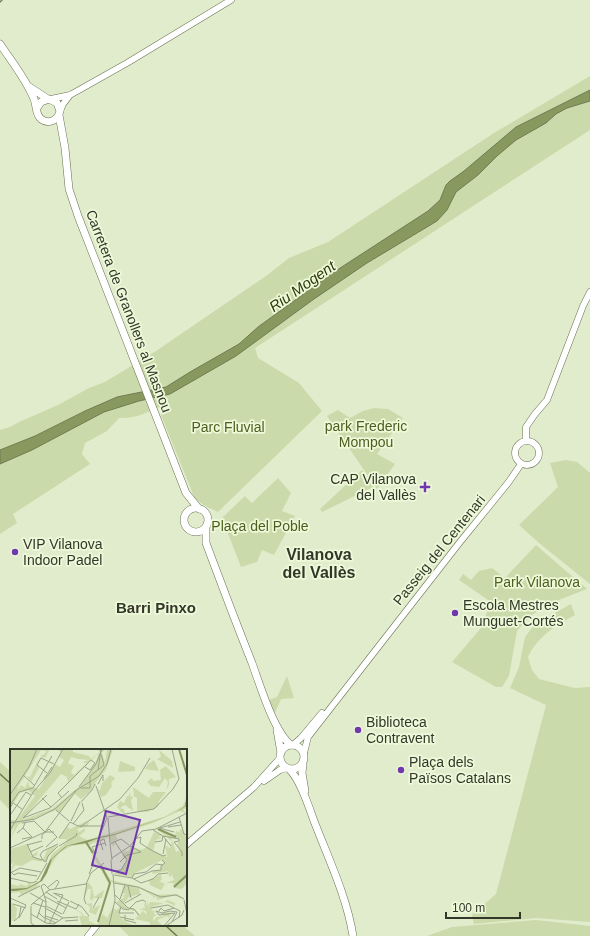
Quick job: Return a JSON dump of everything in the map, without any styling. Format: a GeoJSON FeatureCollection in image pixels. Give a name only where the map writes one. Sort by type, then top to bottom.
{"type":"FeatureCollection","features":[{"type":"Feature","properties":{"kind":"main road"},"geometry":{"type":"LineString","coordinates":[[0,44],[34,99],[38,116],[56,126],[62,135]]}},
{"type":"Feature","properties":{"kind":"main road"},"geometry":{"type":"LineString","coordinates":[[27,86],[57,103],[59,113],[54,120],[48,122]]}},
{"type":"Feature","properties":{"kind":"main road"},"geometry":{"type":"LineString","coordinates":[[37,108],[41,102],[49,99]]}},
{"type":"Feature","properties":{"kind":"main road","name":"Carretera de Granollers al Masnou"},"geometry":{"type":"LineString","coordinates":[[59,113],[65,148],[67,177],[72,197],[186,493],[188,513]]}},
{"type":"Feature","properties":{"kind":"main road","name":"Carretera de Granollers al Masnou"},"geometry":{"type":"LineString","coordinates":[[186,493],[199,509]]}},
{"type":"Feature","properties":{"kind":"main road"},"geometry":{"type":"LineString","coordinates":[[206,528],[201,532],[189,530],[185,520],[188,513],[193,509],[199,509],[208,516],[206,543],[276,725],[284,738],[292,745],[299,747],[304,753],[302,773],[309,807]]}},
{"type":"Feature","properties":{"kind":"main road"},"geometry":{"type":"LineString","coordinates":[[195,532],[206,543]]}},
{"type":"Feature","properties":{"kind":"main road"},"geometry":{"type":"LineString","coordinates":[[276,725],[282,763],[297,779],[309,807],[345,902],[354,936]]}},
{"type":"Feature","properties":{"kind":"main road"},"geometry":{"type":"LineString","coordinates":[[281,755],[286,747],[292,745]]}},
{"type":"Feature","properties":{"kind":"main road"},"geometry":{"type":"LineString","coordinates":[[288,769],[296,769],[303,764]]}},
{"type":"Feature","properties":{"kind":"street"},"geometry":{"type":"LineString","coordinates":[[49,99],[70,95],[127,63],[231,0]]}},
{"type":"Feature","properties":{"kind":"street"},"geometry":{"type":"LineString","coordinates":[[59,113],[63,104],[70,95]]}},
{"type":"Feature","properties":{"kind":"street"},"geometry":{"type":"LineString","coordinates":[[526,441],[526,427],[547,400],[583,306],[590,292]]}},
{"type":"Feature","properties":{"kind":"street"},"geometry":{"type":"LineString","coordinates":[[526,441],[534,443],[540,453],[539,458],[533,464],[525,466],[521,464],[516,460],[515,452],[518,445],[526,441]]}},
{"type":"Feature","properties":{"kind":"street","name":"Passeig del Centenari"},"geometry":{"type":"LineString","coordinates":[[304,753],[308,738],[374,650],[508,483],[521,464]]}},
{"type":"Feature","properties":{"kind":"street","name":"Passeig del Centenari"},"geometry":{"type":"LineString","coordinates":[[292,745],[301,738],[374,650]]}},
{"type":"Feature","properties":{"kind":"street"},"geometry":{"type":"LineString","coordinates":[[254,787],[281,755]]}},
{"type":"Feature","properties":{"kind":"street"},"geometry":{"type":"LineString","coordinates":[[187,846],[254,787],[274,773],[288,769]]}},
{"type":"Feature","properties":{"kind":"street"},"geometry":{"type":"LineString","coordinates":[[88,936],[96,926]]}},
{"type":"Feature","properties":{"kind":"green space"},"geometry":{"type":"Polygon","coordinates":[[[590,76],[590,90],[516,127],[450,181],[446,185],[440,200],[428,211],[334,272],[258,327],[239,344],[166,387],[117,397],[35,436],[0,450],[0,430],[10,427],[58,405],[89,388],[105,382],[156,351],[266,276],[289,258],[328,242],[494,133],[590,76]]]}},
{"type":"Feature","properties":{"kind":"green space","name":"Parc Fluvial"},"geometry":{"type":"Polygon","coordinates":[[[590,101],[590,130],[255,348],[258,358],[299,383],[322,411],[218,512],[195,499],[161,415],[162,406],[136,416],[119,418],[107,431],[85,443],[82,454],[90,464],[13,514],[17,523],[0,534],[0,464],[32,450],[104,412],[139,401],[170,394],[236,356],[314,299],[367,263],[437,221],[447,210],[456,192],[478,175],[516,140],[546,123],[556,114],[567,108],[590,101]]]}},
{"type":"Feature","properties":{"kind":"green space","name":"park Frederic Mompou"},"geometry":{"type":"Polygon","coordinates":[[[374,408],[388,409],[403,418],[377,454],[395,464],[377,489],[327,416],[338,410],[350,418],[363,411],[374,408]]]}},
{"type":"Feature","properties":{"kind":"green space"},"geometry":{"type":"Polygon","coordinates":[[[566,460],[577,462],[590,473],[590,584],[519,525],[558,487],[550,463],[566,460]]]}},
{"type":"Feature","properties":{"kind":"green space"},"geometry":{"type":"Polygon","coordinates":[[[362,470],[373,487],[322,512],[320,509],[362,470]]]}},
{"type":"Feature","properties":{"kind":"green space","name":"Plaça del Poble"},"geometry":{"type":"Polygon","coordinates":[[[278,478],[291,493],[282,511],[295,516],[274,555],[262,550],[257,562],[241,567],[222,518],[245,496],[252,503],[278,478]]]}},
{"type":"Feature","properties":{"kind":"green space","name":"Park Vilanova"},"geometry":{"type":"Polygon","coordinates":[[[536,545],[587,589],[556,601],[530,616],[517,631],[509,676],[502,687],[496,687],[452,662],[481,628],[491,602],[459,580],[463,574],[471,580],[479,571],[492,568],[505,578],[536,545]]]}},
{"type":"Feature","properties":{"kind":"green space"},"geometry":{"type":"Polygon","coordinates":[[[571,604],[575,615],[542,637],[528,657],[532,670],[539,679],[575,688],[590,687],[590,922],[536,918],[474,924],[472,915],[496,894],[546,705],[510,688],[519,667],[525,637],[535,624],[571,604]]]}},
{"type":"Feature","properties":{"kind":"green space"},"geometry":{"type":"Polygon","coordinates":[[[287,676],[294,698],[281,699],[274,715],[269,700],[277,697],[287,676]]]}},
{"type":"Feature","properties":{"kind":"green space"},"geometry":{"type":"Polygon","coordinates":[[[0,762],[10,771],[10,810],[0,800],[0,762]]]}},
{"type":"Feature","properties":{"kind":"green space"},"geometry":{"type":"Polygon","coordinates":[[[536,920],[590,926],[590,936],[427,936],[452,927],[536,920]]]}},
{"type":"Feature","properties":{"kind":"green space"},"geometry":{"type":"Polygon","coordinates":[[[119,926],[183,926],[195,936],[129,936],[119,926]]]}},
{"type":"Feature","properties":{"kind":"shaded area"},"geometry":{"type":"Polygon","coordinates":[[[590,90],[590,101],[567,108],[556,114],[546,123],[516,140],[497,156],[478,175],[456,192],[447,210],[437,221],[367,263],[314,299],[236,356],[170,394],[139,401],[104,412],[32,450],[0,464],[0,450],[35,436],[117,397],[166,387],[239,344],[258,327],[334,272],[428,211],[440,200],[446,185],[450,181],[516,127],[590,90]]]}},
{"type":"Feature","properties":{"kind":"waterway"},"geometry":{"type":"LineString","coordinates":[[0,774],[10,783]]}},
{"type":"Feature","properties":{"kind":"waterway"},"geometry":{"type":"LineString","coordinates":[[166,926],[177,936]]}},
{"type":"Feature","properties":{"kind":"place","name":"CAP Vilanova del Vallès"},"geometry":{"type":"Point","coordinates":[425,487]}},
{"type":"Feature","properties":{"kind":"place","name":"VIP Vilanova Indoor Padel"},"geometry":{"type":"Point","coordinates":[15,552]}},
{"type":"Feature","properties":{"kind":"place","name":"Escola Mestres Munguet-Cortés"},"geometry":{"type":"Point","coordinates":[455,613]}},
{"type":"Feature","properties":{"kind":"place","name":"Biblioteca Contravent"},"geometry":{"type":"Point","coordinates":[358,730]}},
{"type":"Feature","properties":{"kind":"place","name":"Plaça dels Països Catalans"},"geometry":{"type":"Point","coordinates":[401,770]}},
{"type":"Feature","properties":{"kind":"district","name":"Vilanova del Vallès"},"geometry":{"type":"Point","coordinates":[319,563]}},
{"type":"Feature","properties":{"kind":"district","name":"Barri Pinxo"},"geometry":{"type":"Point","coordinates":[156,607]}},
{"type":"Feature","properties":{"kind":"water label","name":"Riu Mogent"},"geometry":{"type":"Point","coordinates":[302,286]}}]}
